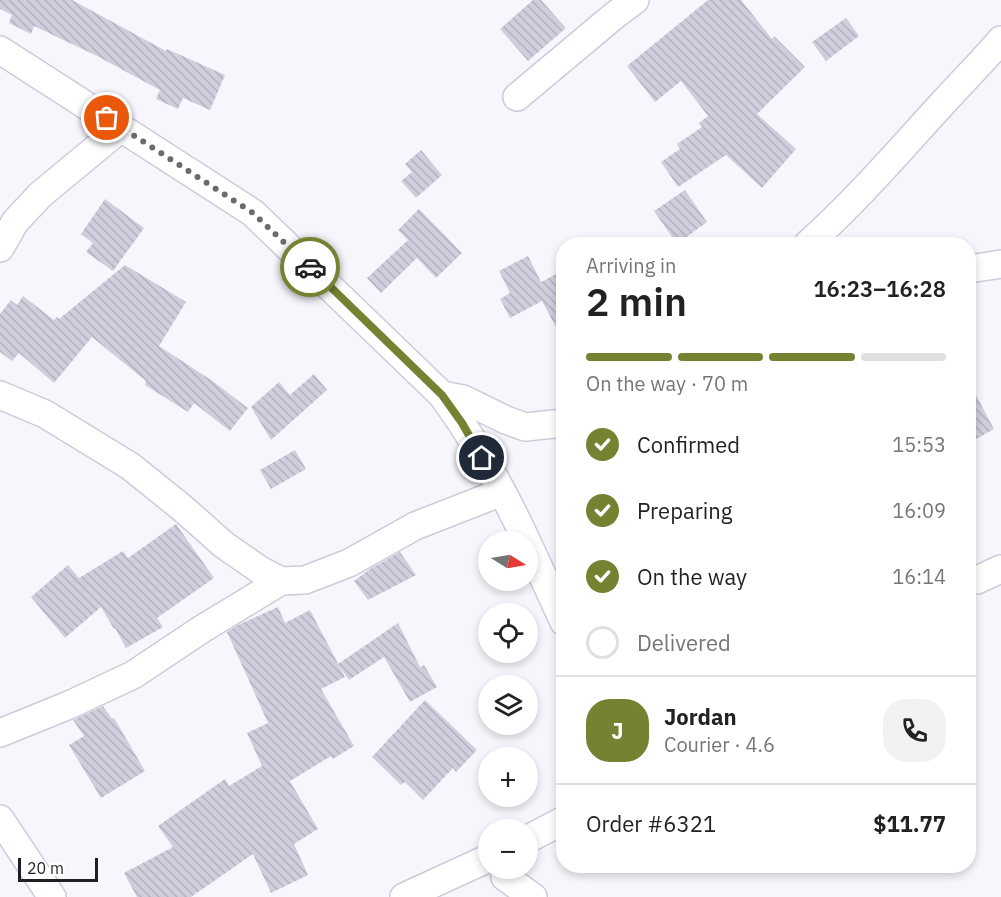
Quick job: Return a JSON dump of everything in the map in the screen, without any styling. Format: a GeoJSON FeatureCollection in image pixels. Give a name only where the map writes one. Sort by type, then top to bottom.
{"type":"FeatureCollection","features":[{"type":"Feature","properties":{"kind":"street"},"geometry":{"type":"LineString","coordinates":[[518,97],[635,0]]}},
{"type":"Feature","properties":{"kind":"street"},"geometry":{"type":"LineString","coordinates":[[816,237],[886,167],[1001,40]]}},
{"type":"Feature","properties":{"kind":"street"},"geometry":{"type":"LineString","coordinates":[[0,51],[253,213],[442,395],[462,423],[522,531]]}},
{"type":"Feature","properties":{"kind":"street"},"geometry":{"type":"LineString","coordinates":[[0,248],[15,222],[40,195],[121,128]]}},
{"type":"Feature","properties":{"kind":"street"},"geometry":{"type":"LineString","coordinates":[[976,268],[1001,264]]}},
{"type":"Feature","properties":{"kind":"street"},"geometry":{"type":"LineString","coordinates":[[0,395],[45,414],[130,466],[224,545],[260,570],[281,581]]}},
{"type":"Feature","properties":{"kind":"street"},"geometry":{"type":"LineString","coordinates":[[442,395],[463,399],[525,427],[556,424]]}},
{"type":"Feature","properties":{"kind":"street"},"geometry":{"type":"LineString","coordinates":[[0,733],[69,705],[133,675],[202,629],[281,581],[305,580],[349,563],[415,526],[502,492]]}},
{"type":"Feature","properties":{"kind":"street"},"geometry":{"type":"LineString","coordinates":[[538,566],[556,605]]}},
{"type":"Feature","properties":{"kind":"street"},"geometry":{"type":"LineString","coordinates":[[976,580],[1001,569]]}},
{"type":"Feature","properties":{"kind":"street"},"geometry":{"type":"LineString","coordinates":[[0,819],[52,897]]}},
{"type":"Feature","properties":{"kind":"street"},"geometry":{"type":"LineString","coordinates":[[538,834],[556,824]]}},
{"type":"Feature","properties":{"kind":"street"},"geometry":{"type":"LineString","coordinates":[[404,897],[484,879]]}},
{"type":"Feature","properties":{"kind":"street"},"geometry":{"type":"LineString","coordinates":[[507,879],[532,897]]}},
{"type":"Feature","properties":{"kind":"building"},"geometry":{"type":"Polygon","coordinates":[[[0,0],[72,0],[166,51],[167,49],[225,75],[210,110],[183,98],[178,109],[156,99],[160,90],[97,56],[34,26],[31,34],[9,23],[12,15],[0,9],[0,0]]]}},
{"type":"Feature","properties":{"kind":"building"},"geometry":{"type":"Polygon","coordinates":[[[533,0],[541,0],[566,28],[528,61],[500,29],[533,0]]]}},
{"type":"Feature","properties":{"kind":"building"},"geometry":{"type":"Polygon","coordinates":[[[708,0],[741,0],[772,39],[774,36],[805,67],[757,114],[796,149],[762,188],[726,155],[678,187],[661,162],[680,149],[677,144],[702,127],[699,123],[708,116],[681,81],[655,102],[627,66],[708,0]]]}},
{"type":"Feature","properties":{"kind":"building"},"geometry":{"type":"Polygon","coordinates":[[[846,18],[859,36],[826,61],[812,42],[846,18]]]}},
{"type":"Feature","properties":{"kind":"building"},"geometry":{"type":"Polygon","coordinates":[[[421,150],[442,175],[416,198],[401,181],[412,172],[405,164],[421,150]]]}},
{"type":"Feature","properties":{"kind":"building"},"geometry":{"type":"Polygon","coordinates":[[[685,190],[707,222],[687,237],[672,237],[654,211],[685,190]]]}},
{"type":"Feature","properties":{"kind":"building"},"geometry":{"type":"Polygon","coordinates":[[[105,199],[144,228],[113,271],[86,252],[93,243],[81,234],[105,199]]]}},
{"type":"Feature","properties":{"kind":"building"},"geometry":{"type":"Polygon","coordinates":[[[419,209],[462,253],[436,278],[417,258],[381,293],[367,278],[408,240],[398,230],[419,209]]]}},
{"type":"Feature","properties":{"kind":"building"},"geometry":{"type":"Polygon","coordinates":[[[528,256],[541,282],[556,274],[556,327],[542,301],[510,318],[500,299],[510,293],[499,271],[528,256]]]}},
{"type":"Feature","properties":{"kind":"building"},"geometry":{"type":"Polygon","coordinates":[[[125,265],[186,302],[159,346],[211,380],[248,408],[230,431],[194,403],[188,412],[145,385],[146,381],[92,337],[54,383],[19,353],[12,361],[0,352],[0,314],[11,300],[17,305],[23,296],[54,320],[57,317],[59,319],[125,265]]]}},
{"type":"Feature","properties":{"kind":"building"},"geometry":{"type":"Polygon","coordinates":[[[314,374],[327,390],[271,440],[251,407],[279,382],[290,395],[314,374]]]}},
{"type":"Feature","properties":{"kind":"building"},"geometry":{"type":"Polygon","coordinates":[[[976,395],[994,429],[976,439],[976,395]]]}},
{"type":"Feature","properties":{"kind":"building"},"geometry":{"type":"Polygon","coordinates":[[[295,450],[306,469],[271,489],[260,470],[295,450]]]}},
{"type":"Feature","properties":{"kind":"building"},"geometry":{"type":"Polygon","coordinates":[[[176,524],[214,578],[157,618],[163,627],[126,648],[101,607],[65,638],[31,597],[68,565],[79,578],[123,551],[128,558],[176,524]]]}},
{"type":"Feature","properties":{"kind":"building"},"geometry":{"type":"Polygon","coordinates":[[[400,552],[416,575],[368,600],[354,581],[400,552]]]}},
{"type":"Feature","properties":{"kind":"building"},"geometry":{"type":"Polygon","coordinates":[[[278,607],[285,623],[310,610],[345,677],[321,689],[354,746],[333,759],[331,756],[290,781],[318,829],[294,844],[308,875],[271,893],[253,854],[191,897],[137,897],[124,873],[173,847],[158,826],[225,779],[229,786],[262,766],[247,733],[268,723],[227,632],[278,607]]]}},
{"type":"Feature","properties":{"kind":"building"},"geometry":{"type":"Polygon","coordinates":[[[398,623],[420,667],[424,665],[437,687],[410,702],[384,657],[349,680],[338,664],[398,623]]]}},
{"type":"Feature","properties":{"kind":"building"},"geometry":{"type":"Polygon","coordinates":[[[425,700],[477,750],[456,772],[453,768],[423,800],[405,782],[401,785],[372,757],[425,700]]]}},
{"type":"Feature","properties":{"kind":"building"},"geometry":{"type":"Polygon","coordinates":[[[103,706],[112,719],[114,718],[145,771],[101,798],[69,745],[84,736],[73,720],[103,706]]]}},
{"type":"Feature","properties":{"kind":"way so far"},"geometry":{"type":"LineString","coordinates":[[107,118],[253,213],[310,267]]}},
{"type":"Feature","properties":{"kind":"route"},"geometry":{"type":"LineString","coordinates":[[310,267],[442,395],[462,423],[482,458]]}}]}
